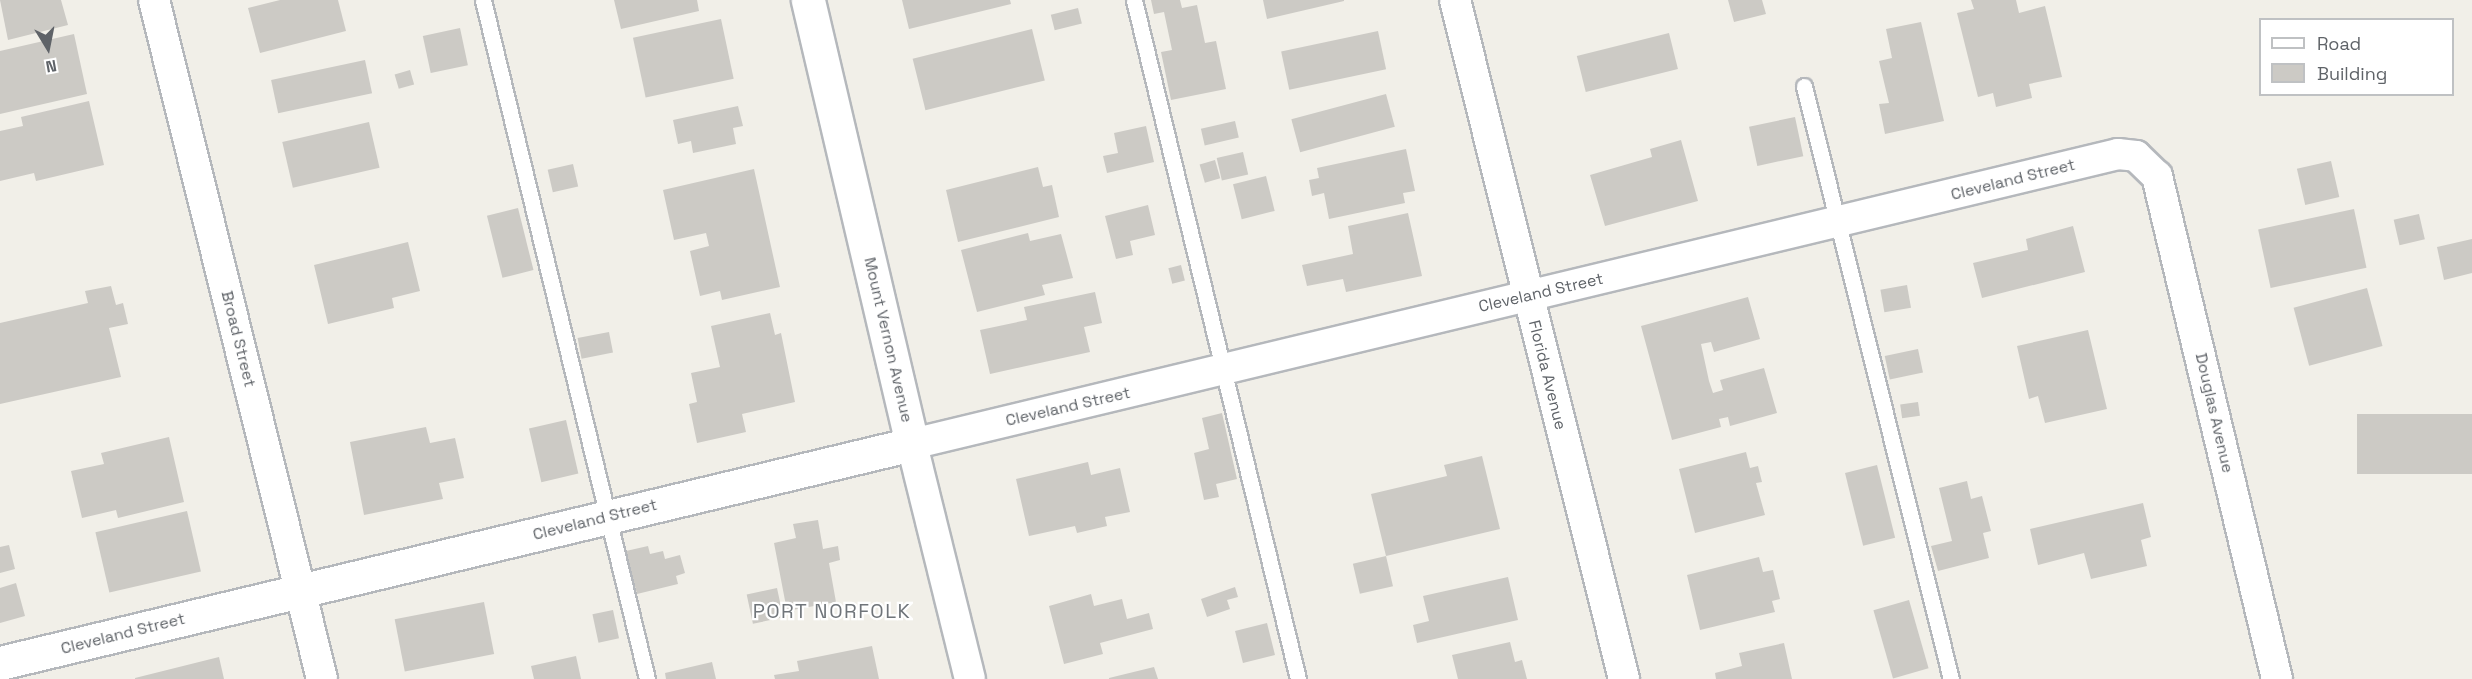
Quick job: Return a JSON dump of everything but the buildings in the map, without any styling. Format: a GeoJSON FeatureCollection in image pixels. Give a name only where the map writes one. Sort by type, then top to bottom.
{"type":"FeatureCollection","features":[{"type":"Feature","properties":{"kind":"street","name":"Broad Street"},"geometry":{"type":"LineString","coordinates":[[154,0],[322,679]]}},
{"type":"Feature","properties":{"kind":"street","name":"Mount Vernon Avenue"},"geometry":{"type":"LineString","coordinates":[[808,0],[912,444],[970,679]]}},
{"type":"Feature","properties":{"kind":"street","name":"Florida Avenue"},"geometry":{"type":"LineString","coordinates":[[1455,0],[1624,679]]}},
{"type":"Feature","properties":{"kind":"street","name":"Cleveland Street"},"geometry":{"type":"LineString","coordinates":[[0,663],[2118,154],[2136,156]]}},
{"type":"Feature","properties":{"kind":"street","name":"Douglas Avenue"},"geometry":{"type":"LineString","coordinates":[[2136,156],[2157,176],[2277,679]]}},
{"type":"Feature","properties":{"kind":"lane"},"geometry":{"type":"LineString","coordinates":[[483,0],[647,679]]}},
{"type":"Feature","properties":{"kind":"lane"},"geometry":{"type":"LineString","coordinates":[[1134,0],[1298,679]]}},
{"type":"Feature","properties":{"kind":"lane"},"geometry":{"type":"LineString","coordinates":[[1804,86],[1835,223],[1952,679]]}},
{"type":"Feature","properties":{"kind":"district","name":"PORT NORFOLK"},"geometry":{"type":"Point","coordinates":[832,611]}}]}
